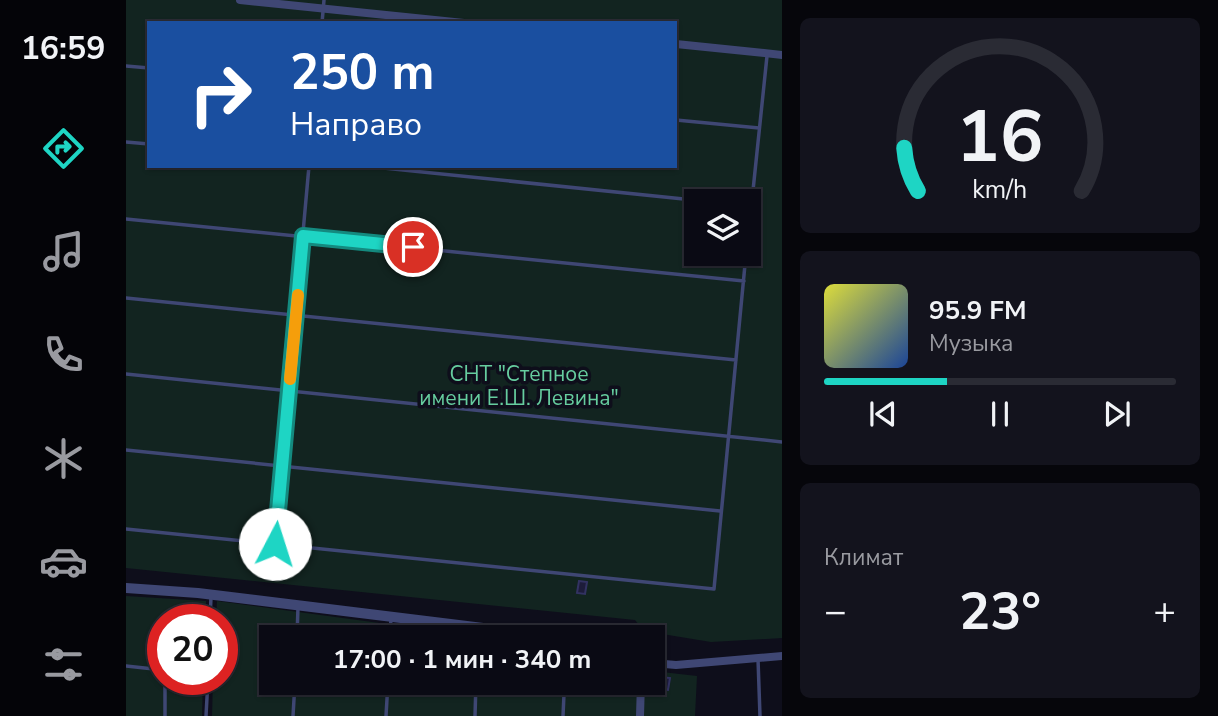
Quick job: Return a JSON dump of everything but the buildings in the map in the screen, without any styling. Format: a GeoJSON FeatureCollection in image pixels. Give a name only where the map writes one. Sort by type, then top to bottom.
{"type":"FeatureCollection","features":[{"type":"Feature","properties":{"kind":"street"},"geometry":{"type":"LineString","coordinates":[[240,0],[324,4],[449,21]]}},
{"type":"Feature","properties":{"kind":"street"},"geometry":{"type":"LineString","coordinates":[[677,44],[782,55]]}},
{"type":"Feature","properties":{"kind":"street"},"geometry":{"type":"LineString","coordinates":[[126,589],[212,594],[391,616],[440,625]]}},
{"type":"Feature","properties":{"kind":"street"},"geometry":{"type":"LineString","coordinates":[[665,664],[687,665],[782,656]]}},
{"type":"Feature","properties":{"kind":"street"},"geometry":{"type":"LineString","coordinates":[[640,716],[641,695]]}},
{"type":"Feature","properties":{"kind":"lane"},"geometry":{"type":"LineString","coordinates":[[752,189],[767,54]]}},
{"type":"Feature","properties":{"kind":"lane"},"geometry":{"type":"LineString","coordinates":[[126,66],[147,68]]}},
{"type":"Feature","properties":{"kind":"lane"},"geometry":{"type":"LineString","coordinates":[[677,120],[759,128]]}},
{"type":"Feature","properties":{"kind":"lane"},"geometry":{"type":"LineString","coordinates":[[126,142],[147,144]]}},
{"type":"Feature","properties":{"kind":"lane"},"geometry":{"type":"LineString","coordinates":[[275,544],[309,168]]}},
{"type":"Feature","properties":{"kind":"lane"},"geometry":{"type":"LineString","coordinates":[[383,168],[684,199]]}},
{"type":"Feature","properties":{"kind":"lane"},"geometry":{"type":"LineString","coordinates":[[126,219],[744,281]]}},
{"type":"Feature","properties":{"kind":"lane"},"geometry":{"type":"LineString","coordinates":[[126,529],[713,589],[745,266]]}},
{"type":"Feature","properties":{"kind":"lane"},"geometry":{"type":"LineString","coordinates":[[126,298],[736,360]]}},
{"type":"Feature","properties":{"kind":"lane"},"geometry":{"type":"LineString","coordinates":[[126,374],[782,442]]}},
{"type":"Feature","properties":{"kind":"lane"},"geometry":{"type":"LineString","coordinates":[[126,450],[720,511]]}},
{"type":"Feature","properties":{"kind":"lane"},"geometry":{"type":"LineString","coordinates":[[211,604],[212,594]]}},
{"type":"Feature","properties":{"kind":"lane"},"geometry":{"type":"LineString","coordinates":[[297,625],[298,604]]}},
{"type":"Feature","properties":{"kind":"lane"},"geometry":{"type":"LineString","coordinates":[[391,616],[391,625]]}},
{"type":"Feature","properties":{"kind":"lane"},"geometry":{"type":"LineString","coordinates":[[758,657],[760,716]]}},
{"type":"Feature","properties":{"kind":"lane"},"geometry":{"type":"LineString","coordinates":[[126,666],[147,668]]}},
{"type":"Feature","properties":{"kind":"lane"},"geometry":{"type":"LineString","coordinates":[[165,695],[165,716]]}},
{"type":"Feature","properties":{"kind":"lane"},"geometry":{"type":"LineString","coordinates":[[206,716],[207,695]]}},
{"type":"Feature","properties":{"kind":"lane"},"geometry":{"type":"LineString","coordinates":[[293,716],[294,695]]}},
{"type":"Feature","properties":{"kind":"lane"},"geometry":{"type":"LineString","coordinates":[[386,716],[387,695]]}},
{"type":"Feature","properties":{"kind":"lane"},"geometry":{"type":"LineString","coordinates":[[475,716],[476,695]]}},
{"type":"Feature","properties":{"kind":"lane"},"geometry":{"type":"LineString","coordinates":[[563,716],[564,695]]}},
{"type":"Feature","properties":{"kind":"green space","name":"СНТ \"Степное имени Е.Ш. Левина\""},"geometry":{"type":"Polygon","coordinates":[[[126,0],[782,0],[782,638],[711,642],[665,634],[665,625],[639,625],[635,620],[126,568],[126,0]]]}},
{"type":"Feature","properties":{"kind":"green space"},"geometry":{"type":"Polygon","coordinates":[[[126,596],[206,601],[206,604],[147,604],[147,695],[203,695],[202,716],[126,716],[126,596]]]}},
{"type":"Feature","properties":{"kind":"green space"},"geometry":{"type":"Polygon","coordinates":[[[217,601],[394,625],[259,625],[259,695],[665,695],[665,672],[697,676],[695,716],[212,716],[213,695],[238,695],[238,604],[217,604],[217,601]]]}},
{"type":"Feature","properties":{"kind":"slow traffic"},"geometry":{"type":"LineString","coordinates":[[290,379],[298,295]]}},
{"type":"Feature","properties":{"kind":"route"},"geometry":{"type":"LineString","coordinates":[[275,544],[303,236],[413,247]]}}]}
